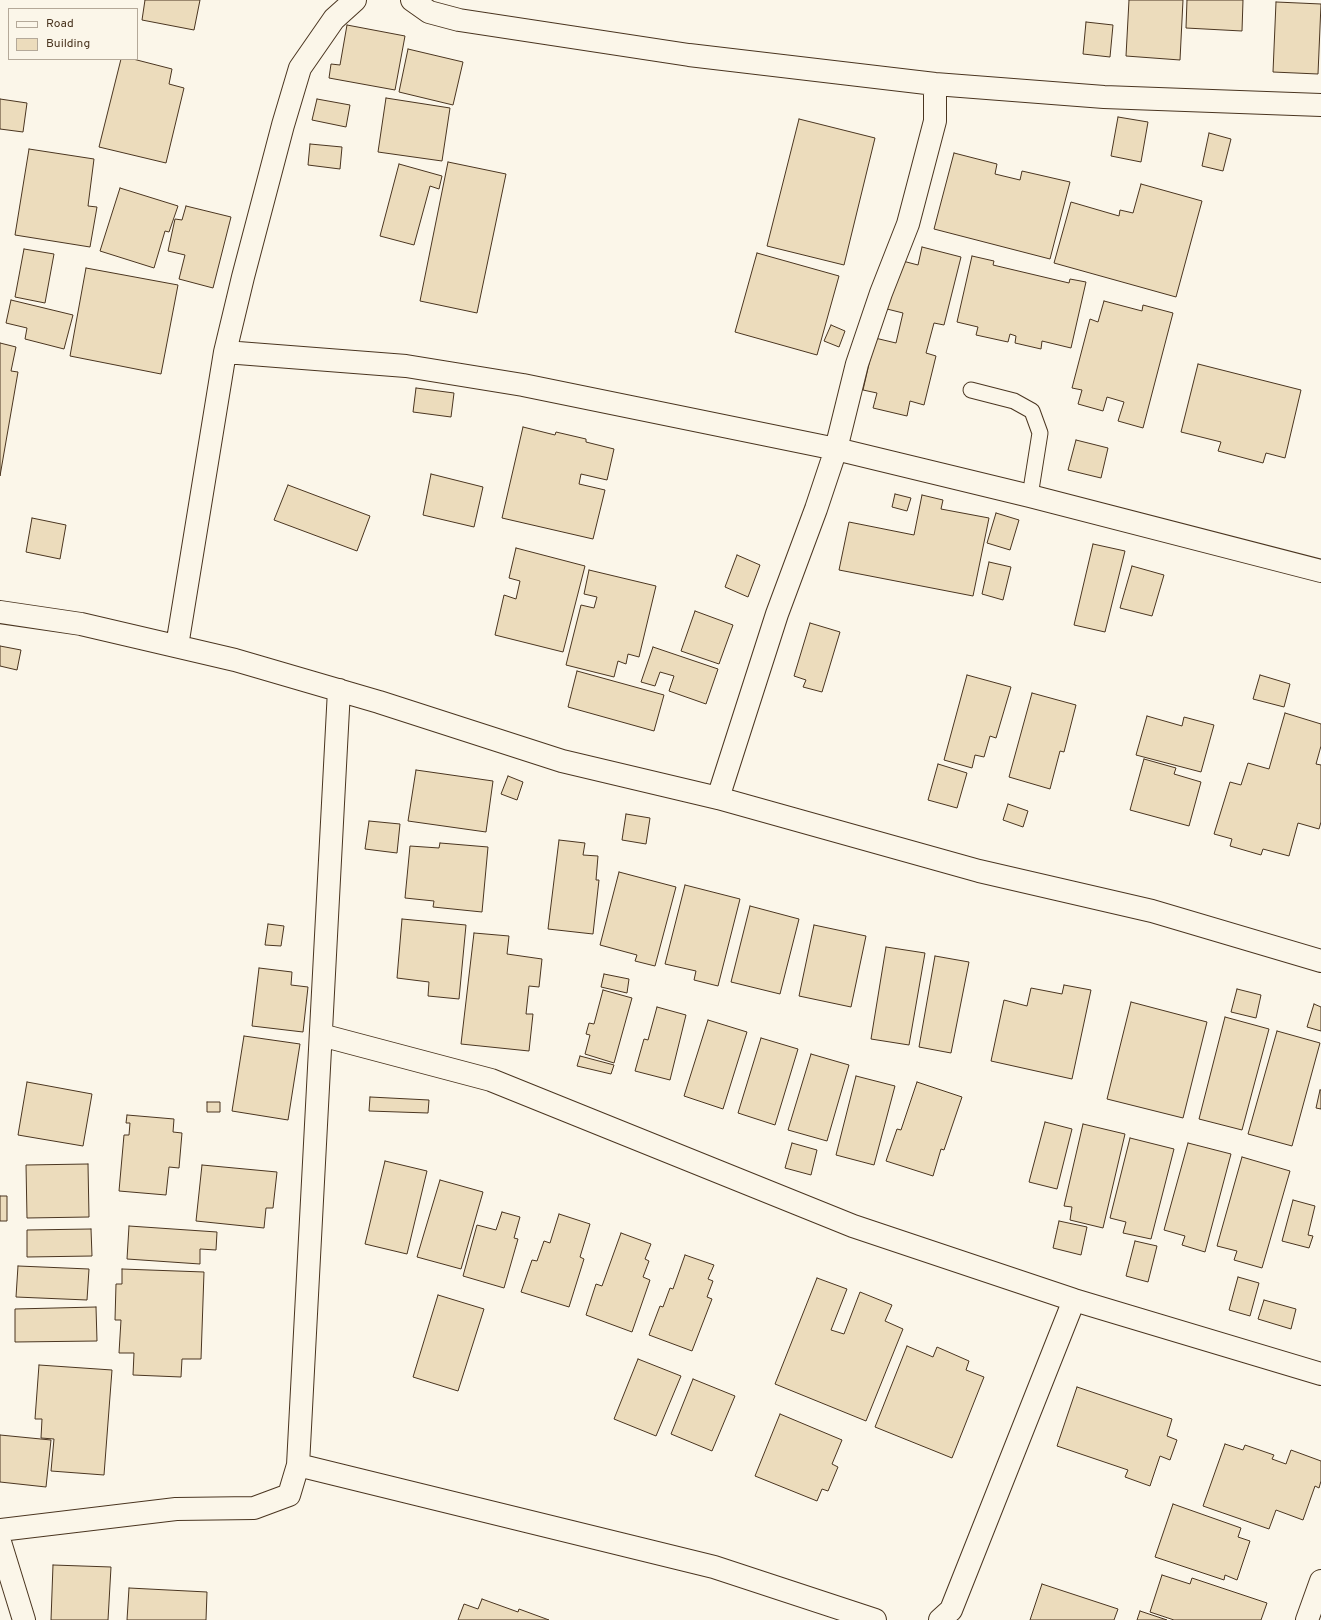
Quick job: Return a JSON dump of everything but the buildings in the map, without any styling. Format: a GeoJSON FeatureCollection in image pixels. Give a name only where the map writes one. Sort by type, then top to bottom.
{"type":"FeatureCollection","features":[{"type":"Feature","properties":{"kind":"street"},"geometry":{"type":"LineString","coordinates":[[177,646],[225,352],[243,277],[300,68],[334,18],[355,0]]}},
{"type":"Feature","properties":{"kind":"street"},"geometry":{"type":"LineString","coordinates":[[412,0],[429,12],[459,20],[689,54],[935,84],[1104,97],[1321,105]]}},
{"type":"Feature","properties":{"kind":"street"},"geometry":{"type":"LineString","coordinates":[[718,798],[777,614],[816,509],[836,449],[858,364],[881,293],[908,224],[935,121],[935,84]]}},
{"type":"Feature","properties":{"kind":"street"},"geometry":{"type":"LineString","coordinates":[[225,352],[414,367],[523,385],[836,449],[1030,496],[1321,571]]}},
{"type":"Feature","properties":{"kind":"street"},"geometry":{"type":"LineString","coordinates":[[0,612],[81,624],[235,660],[339,690],[562,761],[718,798],[979,871],[1152,911],[1321,961]]}},
{"type":"Feature","properties":{"kind":"street"},"geometry":{"type":"LineString","coordinates":[[0,1530],[176,1509],[254,1508],[289,1494],[298,1465],[339,690]]}},
{"type":"Feature","properties":{"kind":"street"},"geometry":{"type":"LineString","coordinates":[[321,1035],[491,1080],[853,1226],[1074,1300],[1321,1374]]}},
{"type":"Feature","properties":{"kind":"street"},"geometry":{"type":"LineString","coordinates":[[940,1620],[951,1610],[1074,1300]]}},
{"type":"Feature","properties":{"kind":"street"},"geometry":{"type":"LineString","coordinates":[[298,1465],[714,1567],[875,1620]]}},
{"type":"Feature","properties":{"kind":"street"},"geometry":{"type":"LineString","coordinates":[[0,1542],[24,1620]]}},
{"type":"Feature","properties":{"kind":"street"},"geometry":{"type":"LineString","coordinates":[[1307,1620],[1321,1581]]}},
{"type":"Feature","properties":{"kind":"lane"},"geometry":{"type":"LineString","coordinates":[[971,390],[1014,401],[1032,411],[1040,433],[1030,496]]}}]}
